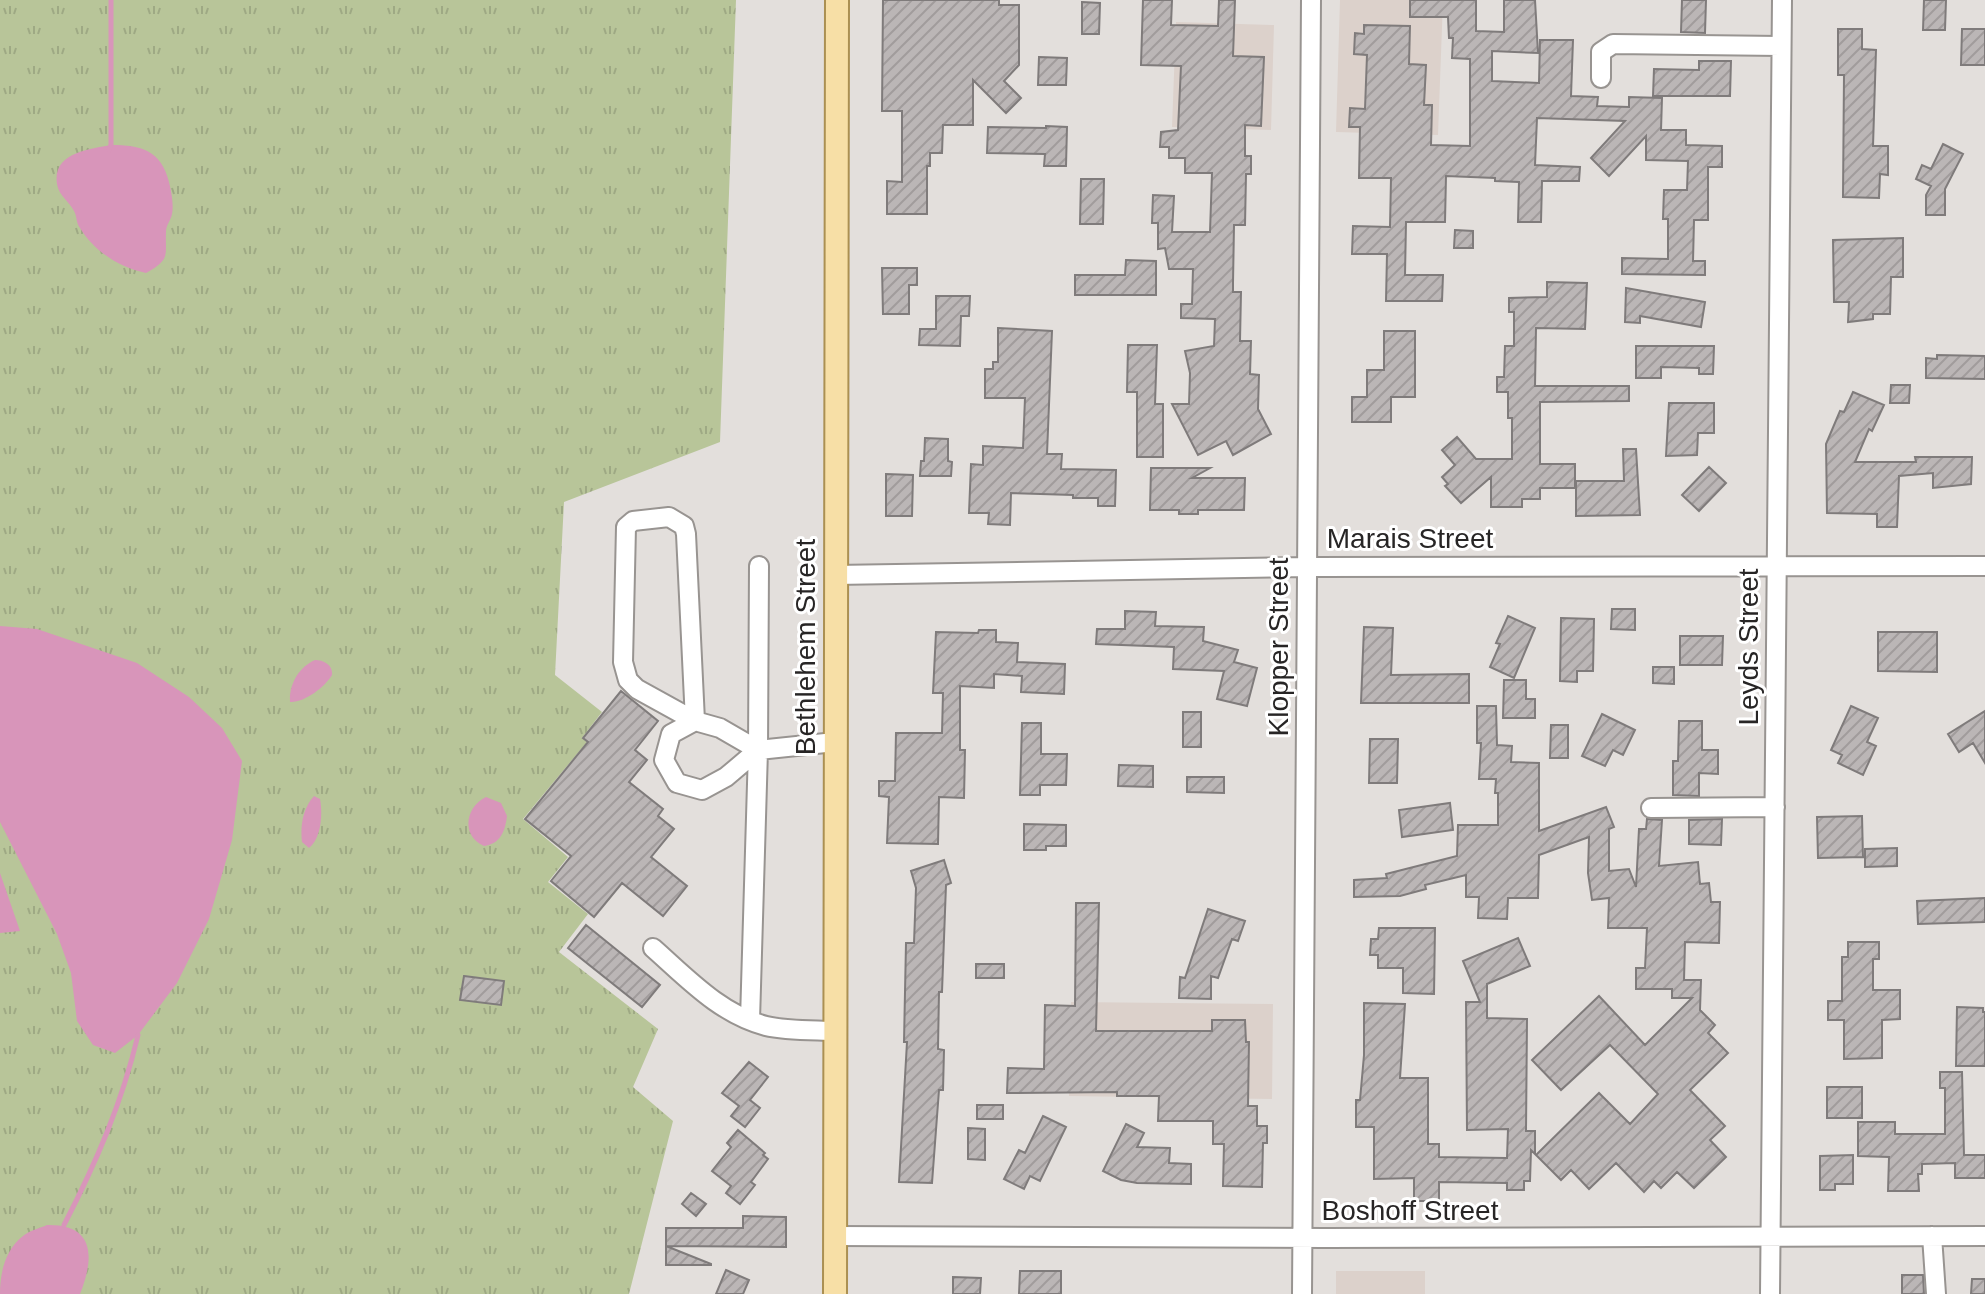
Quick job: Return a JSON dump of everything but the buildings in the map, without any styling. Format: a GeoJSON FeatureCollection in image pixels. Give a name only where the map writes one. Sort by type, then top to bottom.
{"type":"FeatureCollection","features":[{"type":"Feature","properties":{"kind":"main road","name":"Bethlehem Street"},"geometry":{"type":"LineString","coordinates":[[835,1294],[837,0]]}},
{"type":"Feature","properties":{"kind":"street","name":"Klopper Street"},"geometry":{"type":"LineString","coordinates":[[1302,1294],[1311,0]]}},
{"type":"Feature","properties":{"kind":"street","name":"Leyds Street"},"geometry":{"type":"LineString","coordinates":[[1770,1294],[1782,0]]}},
{"type":"Feature","properties":{"kind":"street"},"geometry":{"type":"LineString","coordinates":[[1601,78],[1601,52],[1613,44],[1781,46]]}},
{"type":"Feature","properties":{"kind":"street"},"geometry":{"type":"LineString","coordinates":[[695,721],[685,529],[669,517],[633,521],[626,527],[624,539],[623,662],[628,680],[637,689],[695,721],[720,728],[758,750]]}},
{"type":"Feature","properties":{"kind":"street"},"geometry":{"type":"LineString","coordinates":[[750,1020],[758,750],[759,566]]}},
{"type":"Feature","properties":{"kind":"street","name":"Marais Street"},"geometry":{"type":"LineString","coordinates":[[835,575],[1306,567],[1985,566]]}},
{"type":"Feature","properties":{"kind":"street"},"geometry":{"type":"LineString","coordinates":[[695,721],[671,734],[664,760],[677,783],[702,790],[726,777],[758,750],[835,742]]}},
{"type":"Feature","properties":{"kind":"street"},"geometry":{"type":"LineString","coordinates":[[1651,808],[1775,807]]}},
{"type":"Feature","properties":{"kind":"street"},"geometry":{"type":"LineString","coordinates":[[653,948],[709,997],[736,1014],[767,1026],[835,1031]]}},
{"type":"Feature","properties":{"kind":"street","name":"Boshoff Street"},"geometry":{"type":"LineString","coordinates":[[835,1236],[1985,1236]]}},
{"type":"Feature","properties":{"kind":"street"},"geometry":{"type":"LineString","coordinates":[[1932,1236],[1936,1294]]}},
{"type":"Feature","properties":{"kind":"shaded area"},"geometry":{"type":"Polygon","coordinates":[[[1340,0],[1443,0],[1438,135],[1336,132],[1340,0]]]}},
{"type":"Feature","properties":{"kind":"shaded area"},"geometry":{"type":"Polygon","coordinates":[[[1176,22],[1274,25],[1271,130],[1172,127],[1176,22]]]}},
{"type":"Feature","properties":{"kind":"shaded area"},"geometry":{"type":"Polygon","coordinates":[[[111,145],[140,148],[155,156],[169,182],[173,210],[166,229],[165,256],[160,264],[146,273],[126,267],[100,251],[86,237],[74,211],[58,188],[57,174],[66,159],[83,151],[111,145]]]}},
{"type":"Feature","properties":{"kind":"shaded area"},"geometry":{"type":"Polygon","coordinates":[[[0,626],[37,629],[137,663],[189,697],[222,728],[242,761],[232,840],[209,919],[177,983],[138,1035],[115,1053],[93,1045],[77,1021],[71,973],[57,934],[0,822],[0,626]]]}},
{"type":"Feature","properties":{"kind":"shaded area"},"geometry":{"type":"Polygon","coordinates":[[[315,660],[327,664],[332,675],[314,693],[290,702],[296,677],[315,660]]]}},
{"type":"Feature","properties":{"kind":"shaded area"},"geometry":{"type":"Polygon","coordinates":[[[314,796],[320,799],[321,819],[319,832],[309,848],[302,842],[302,824],[307,806],[314,796]]]}},
{"type":"Feature","properties":{"kind":"shaded area"},"geometry":{"type":"Polygon","coordinates":[[[486,797],[501,803],[507,816],[501,836],[494,843],[484,846],[472,836],[468,822],[474,807],[486,797]]]}},
{"type":"Feature","properties":{"kind":"shaded area"},"geometry":{"type":"Polygon","coordinates":[[[0,873],[20,931],[0,933],[0,873]]]}},
{"type":"Feature","properties":{"kind":"shaded area"},"geometry":{"type":"Polygon","coordinates":[[[1071,1002],[1273,1004],[1272,1099],[1069,1096],[1071,1002]]]}},
{"type":"Feature","properties":{"kind":"shaded area"},"geometry":{"type":"Polygon","coordinates":[[[47,1225],[75,1230],[83,1237],[89,1257],[80,1294],[0,1294],[3,1270],[12,1248],[25,1234],[47,1225]]]}},
{"type":"Feature","properties":{"kind":"shaded area"},"geometry":{"type":"Polygon","coordinates":[[[1336,1271],[1425,1271],[1425,1294],[1336,1294],[1336,1271]]]}},
{"type":"Feature","properties":{"kind":"green space"},"geometry":{"type":"Polygon","coordinates":[[[0,0],[736,0],[720,442],[564,502],[555,675],[602,712],[582,738],[587,742],[523,819],[568,857],[548,882],[588,914],[559,952],[658,1029],[633,1087],[673,1121],[629,1294],[0,1294],[0,0]]]}},
{"type":"Feature","properties":{"kind":"waterway"},"geometry":{"type":"LineString","coordinates":[[109,150],[111,0]]}},
{"type":"Feature","properties":{"kind":"waterway"},"geometry":{"type":"LineString","coordinates":[[64,1225],[107,1132],[138,1035]]}}]}
